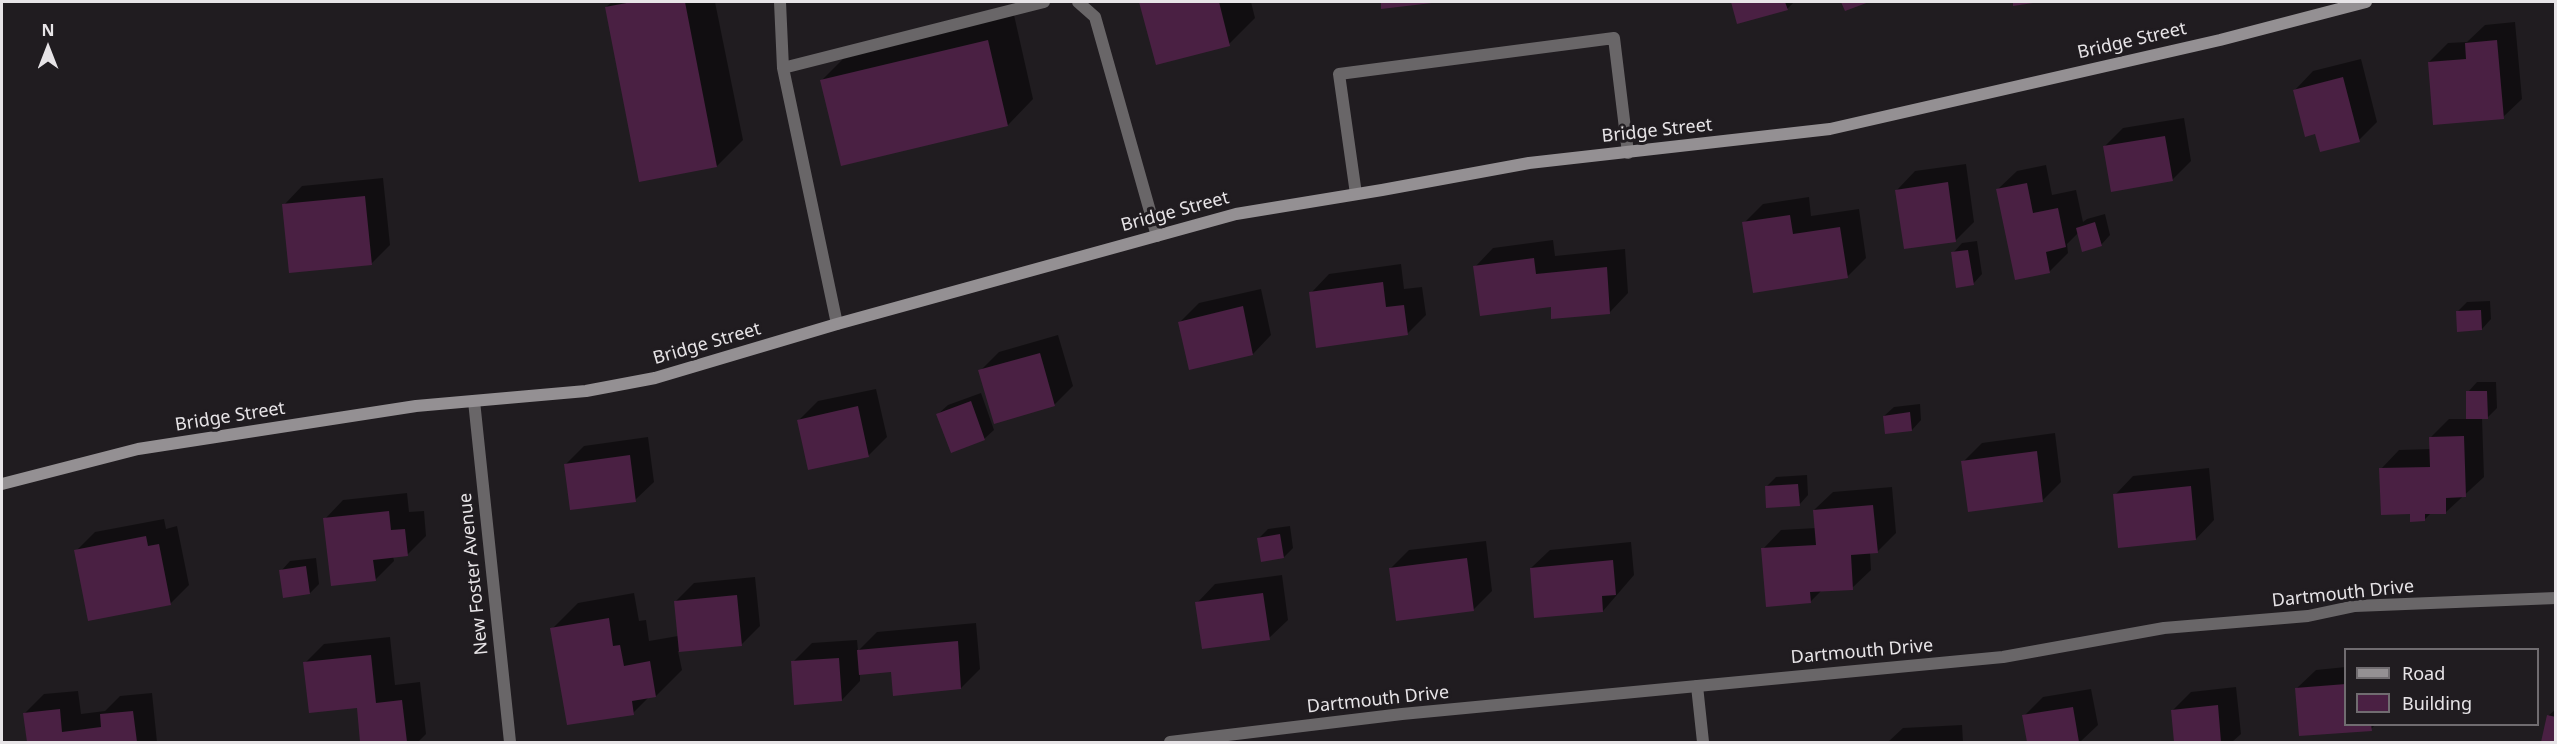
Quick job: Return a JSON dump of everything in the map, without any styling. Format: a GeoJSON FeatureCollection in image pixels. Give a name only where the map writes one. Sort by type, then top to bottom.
{"type":"FeatureCollection","features":[{"type":"Feature","properties":{"kind":"main road","name":"Bridge Street"},"geometry":{"type":"LineString","coordinates":[[2,484],[138,449],[416,406],[586,391],[655,378],[837,324],[1236,214],[1529,163],[1830,129],[2220,40],[2366,2]]}},
{"type":"Feature","properties":{"kind":"street"},"geometry":{"type":"LineString","coordinates":[[780,2],[783,68],[837,324]]}},
{"type":"Feature","properties":{"kind":"street"},"geometry":{"type":"LineString","coordinates":[[783,68],[1044,2]]}},
{"type":"Feature","properties":{"kind":"street"},"geometry":{"type":"LineString","coordinates":[[1078,2],[1095,17],[1157,236]]}},
{"type":"Feature","properties":{"kind":"street"},"geometry":{"type":"LineString","coordinates":[[1356,194],[1339,74],[1614,38],[1628,153]]}},
{"type":"Feature","properties":{"kind":"street","name":"New Foster Avenue"},"geometry":{"type":"LineString","coordinates":[[474,401],[510,742]]}},
{"type":"Feature","properties":{"kind":"street","name":"Dartmouth Drive"},"geometry":{"type":"LineString","coordinates":[[1170,742],[1402,714],[2003,657],[2164,628],[2308,616],[2355,606],[2556,598]]}},
{"type":"Feature","properties":{"kind":"street"},"geometry":{"type":"LineString","coordinates":[[1697,686],[1703,742]]}},
{"type":"Feature","properties":{"kind":"building"},"geometry":{"type":"Polygon","coordinates":[[[632,2],[685,2],[717,167],[639,182],[605,7],[632,2]]]}},
{"type":"Feature","properties":{"kind":"building"},"geometry":{"type":"Polygon","coordinates":[[[1139,2],[1219,2],[1230,46],[1156,65],[1139,2]]]}},
{"type":"Feature","properties":{"kind":"building"},"geometry":{"type":"Polygon","coordinates":[[[1381,2],[1432,2],[1432,3],[1381,9],[1381,2]]]}},
{"type":"Feature","properties":{"kind":"building"},"geometry":{"type":"Polygon","coordinates":[[[1731,2],[1785,2],[1788,10],[1737,24],[1731,2]]]}},
{"type":"Feature","properties":{"kind":"building"},"geometry":{"type":"Polygon","coordinates":[[[1841,2],[1869,2],[1845,11],[1841,2]]]}},
{"type":"Feature","properties":{"kind":"building"},"geometry":{"type":"Polygon","coordinates":[[[2013,2],[2033,2],[2033,3],[2013,6],[2013,2]]]}},
{"type":"Feature","properties":{"kind":"building"},"geometry":{"type":"Polygon","coordinates":[[[988,40],[1008,126],[841,166],[820,80],[988,40]]]}},
{"type":"Feature","properties":{"kind":"building"},"geometry":{"type":"Polygon","coordinates":[[[2497,40],[2504,119],[2433,125],[2428,62],[2466,59],[2465,43],[2497,40]]]}},
{"type":"Feature","properties":{"kind":"building"},"geometry":{"type":"Polygon","coordinates":[[[2343,77],[2360,142],[2320,152],[2315,134],[2305,137],[2293,90],[2343,77]]]}},
{"type":"Feature","properties":{"kind":"building"},"geometry":{"type":"Polygon","coordinates":[[[2165,136],[2173,181],[2111,192],[2103,146],[2165,136]]]}},
{"type":"Feature","properties":{"kind":"building"},"geometry":{"type":"Polygon","coordinates":[[[1948,182],[1956,242],[1904,249],[1895,190],[1948,182]]]}},
{"type":"Feature","properties":{"kind":"building"},"geometry":{"type":"Polygon","coordinates":[[[2027,183],[2033,213],[2058,208],[2066,247],[2046,252],[2050,273],[2015,280],[1996,189],[2027,183]]]}},
{"type":"Feature","properties":{"kind":"building"},"geometry":{"type":"Polygon","coordinates":[[[365,196],[372,265],[289,273],[282,204],[365,196]]]}},
{"type":"Feature","properties":{"kind":"building"},"geometry":{"type":"Polygon","coordinates":[[[1790,215],[1793,234],[1840,227],[1848,278],[1753,293],[1742,222],[1790,215]]]}},
{"type":"Feature","properties":{"kind":"building"},"geometry":{"type":"Polygon","coordinates":[[[2095,222],[2102,246],[2082,252],[2076,228],[2095,222]]]}},
{"type":"Feature","properties":{"kind":"building"},"geometry":{"type":"Polygon","coordinates":[[[1968,250],[1974,285],[1956,288],[1951,252],[1968,250]]]}},
{"type":"Feature","properties":{"kind":"building"},"geometry":{"type":"Polygon","coordinates":[[[1534,258],[1536,274],[1607,267],[1610,314],[1551,319],[1551,307],[1480,316],[1473,266],[1534,258]]]}},
{"type":"Feature","properties":{"kind":"building"},"geometry":{"type":"Polygon","coordinates":[[[1383,282],[1386,307],[1404,305],[1408,335],[1316,348],[1309,292],[1383,282]]]}},
{"type":"Feature","properties":{"kind":"building"},"geometry":{"type":"Polygon","coordinates":[[[1243,306],[1253,355],[1189,370],[1178,322],[1243,306]]]}},
{"type":"Feature","properties":{"kind":"building"},"geometry":{"type":"Polygon","coordinates":[[[2481,310],[2482,330],[2457,332],[2456,311],[2481,310]]]}},
{"type":"Feature","properties":{"kind":"building"},"geometry":{"type":"Polygon","coordinates":[[[1040,353],[1055,406],[994,424],[978,370],[1040,353]]]}},
{"type":"Feature","properties":{"kind":"building"},"geometry":{"type":"Polygon","coordinates":[[[2466,391],[2487,391],[2488,419],[2466,419],[2466,391]]]}},
{"type":"Feature","properties":{"kind":"building"},"geometry":{"type":"Polygon","coordinates":[[[971,401],[985,440],[951,453],[936,414],[971,401]]]}},
{"type":"Feature","properties":{"kind":"building"},"geometry":{"type":"Polygon","coordinates":[[[858,406],[869,457],[808,470],[797,420],[858,406]]]}},
{"type":"Feature","properties":{"kind":"building"},"geometry":{"type":"Polygon","coordinates":[[[1910,412],[1912,431],[1885,434],[1883,416],[1910,412]]]}},
{"type":"Feature","properties":{"kind":"building"},"geometry":{"type":"Polygon","coordinates":[[[2464,436],[2466,497],[2446,498],[2446,514],[2425,514],[2425,521],[2410,522],[2410,514],[2381,515],[2379,468],[2430,467],[2429,437],[2464,436]]]}},
{"type":"Feature","properties":{"kind":"building"},"geometry":{"type":"Polygon","coordinates":[[[2037,451],[2043,502],[1968,512],[1961,461],[2037,451]]]}},
{"type":"Feature","properties":{"kind":"building"},"geometry":{"type":"Polygon","coordinates":[[[630,455],[636,502],[570,510],[564,464],[630,455]]]}},
{"type":"Feature","properties":{"kind":"building"},"geometry":{"type":"Polygon","coordinates":[[[1798,484],[1800,506],[1766,508],[1765,486],[1798,484]]]}},
{"type":"Feature","properties":{"kind":"building"},"geometry":{"type":"Polygon","coordinates":[[[2191,486],[2196,540],[2118,548],[2113,494],[2191,486]]]}},
{"type":"Feature","properties":{"kind":"building"},"geometry":{"type":"Polygon","coordinates":[[[1873,505],[1878,553],[1851,555],[1853,590],[1810,592],[1811,603],[1766,607],[1761,548],[1816,545],[1813,510],[1873,505]]]}},
{"type":"Feature","properties":{"kind":"building"},"geometry":{"type":"Polygon","coordinates":[[[389,511],[391,530],[405,529],[408,556],[373,560],[376,581],[331,586],[323,518],[389,511]]]}},
{"type":"Feature","properties":{"kind":"building"},"geometry":{"type":"Polygon","coordinates":[[[1280,534],[1284,558],[1261,562],[1257,538],[1280,534]]]}},
{"type":"Feature","properties":{"kind":"building"},"geometry":{"type":"Polygon","coordinates":[[[146,536],[148,546],[159,544],[171,605],[88,621],[74,550],[146,536]]]}},
{"type":"Feature","properties":{"kind":"building"},"geometry":{"type":"Polygon","coordinates":[[[1467,558],[1474,611],[1396,621],[1389,568],[1467,558]]]}},
{"type":"Feature","properties":{"kind":"building"},"geometry":{"type":"Polygon","coordinates":[[[1613,560],[1616,595],[1602,596],[1603,612],[1534,618],[1530,568],[1613,560]]]}},
{"type":"Feature","properties":{"kind":"building"},"geometry":{"type":"Polygon","coordinates":[[[306,566],[310,594],[283,598],[279,570],[306,566]]]}},
{"type":"Feature","properties":{"kind":"building"},"geometry":{"type":"Polygon","coordinates":[[[1263,593],[1270,640],[1202,649],[1195,602],[1263,593]]]}},
{"type":"Feature","properties":{"kind":"building"},"geometry":{"type":"Polygon","coordinates":[[[737,595],[742,646],[679,652],[674,601],[737,595]]]}},
{"type":"Feature","properties":{"kind":"building"},"geometry":{"type":"Polygon","coordinates":[[[609,618],[613,646],[620,645],[624,666],[650,661],[656,697],[632,701],[634,715],[567,725],[550,628],[609,618]]]}},
{"type":"Feature","properties":{"kind":"building"},"geometry":{"type":"Polygon","coordinates":[[[958,641],[961,689],[893,696],[891,672],[859,675],[857,650],[958,641]]]}},
{"type":"Feature","properties":{"kind":"building"},"geometry":{"type":"Polygon","coordinates":[[[371,655],[376,703],[402,700],[407,742],[360,742],[357,708],[309,713],[303,662],[371,655]]]}},
{"type":"Feature","properties":{"kind":"building"},"geometry":{"type":"Polygon","coordinates":[[[839,658],[842,701],[794,705],[791,661],[839,658]]]}},
{"type":"Feature","properties":{"kind":"building"},"geometry":{"type":"Polygon","coordinates":[[[2344,684],[2344,726],[2371,726],[2372,731],[2299,736],[2295,688],[2344,684]]]}},
{"type":"Feature","properties":{"kind":"building"},"geometry":{"type":"Polygon","coordinates":[[[2218,705],[2221,742],[2174,742],[2171,710],[2218,705]]]}},
{"type":"Feature","properties":{"kind":"building"},"geometry":{"type":"Polygon","coordinates":[[[2073,707],[2079,742],[2027,742],[2022,715],[2073,707]]]}},
{"type":"Feature","properties":{"kind":"building"},"geometry":{"type":"Polygon","coordinates":[[[60,709],[62,732],[101,727],[100,714],[133,711],[137,742],[27,742],[23,713],[60,709]]]}},
{"type":"Feature","properties":{"kind":"building"},"geometry":{"type":"Polygon","coordinates":[[[2547,715],[2556,717],[2556,742],[2541,742],[2547,715]]]}}]}
